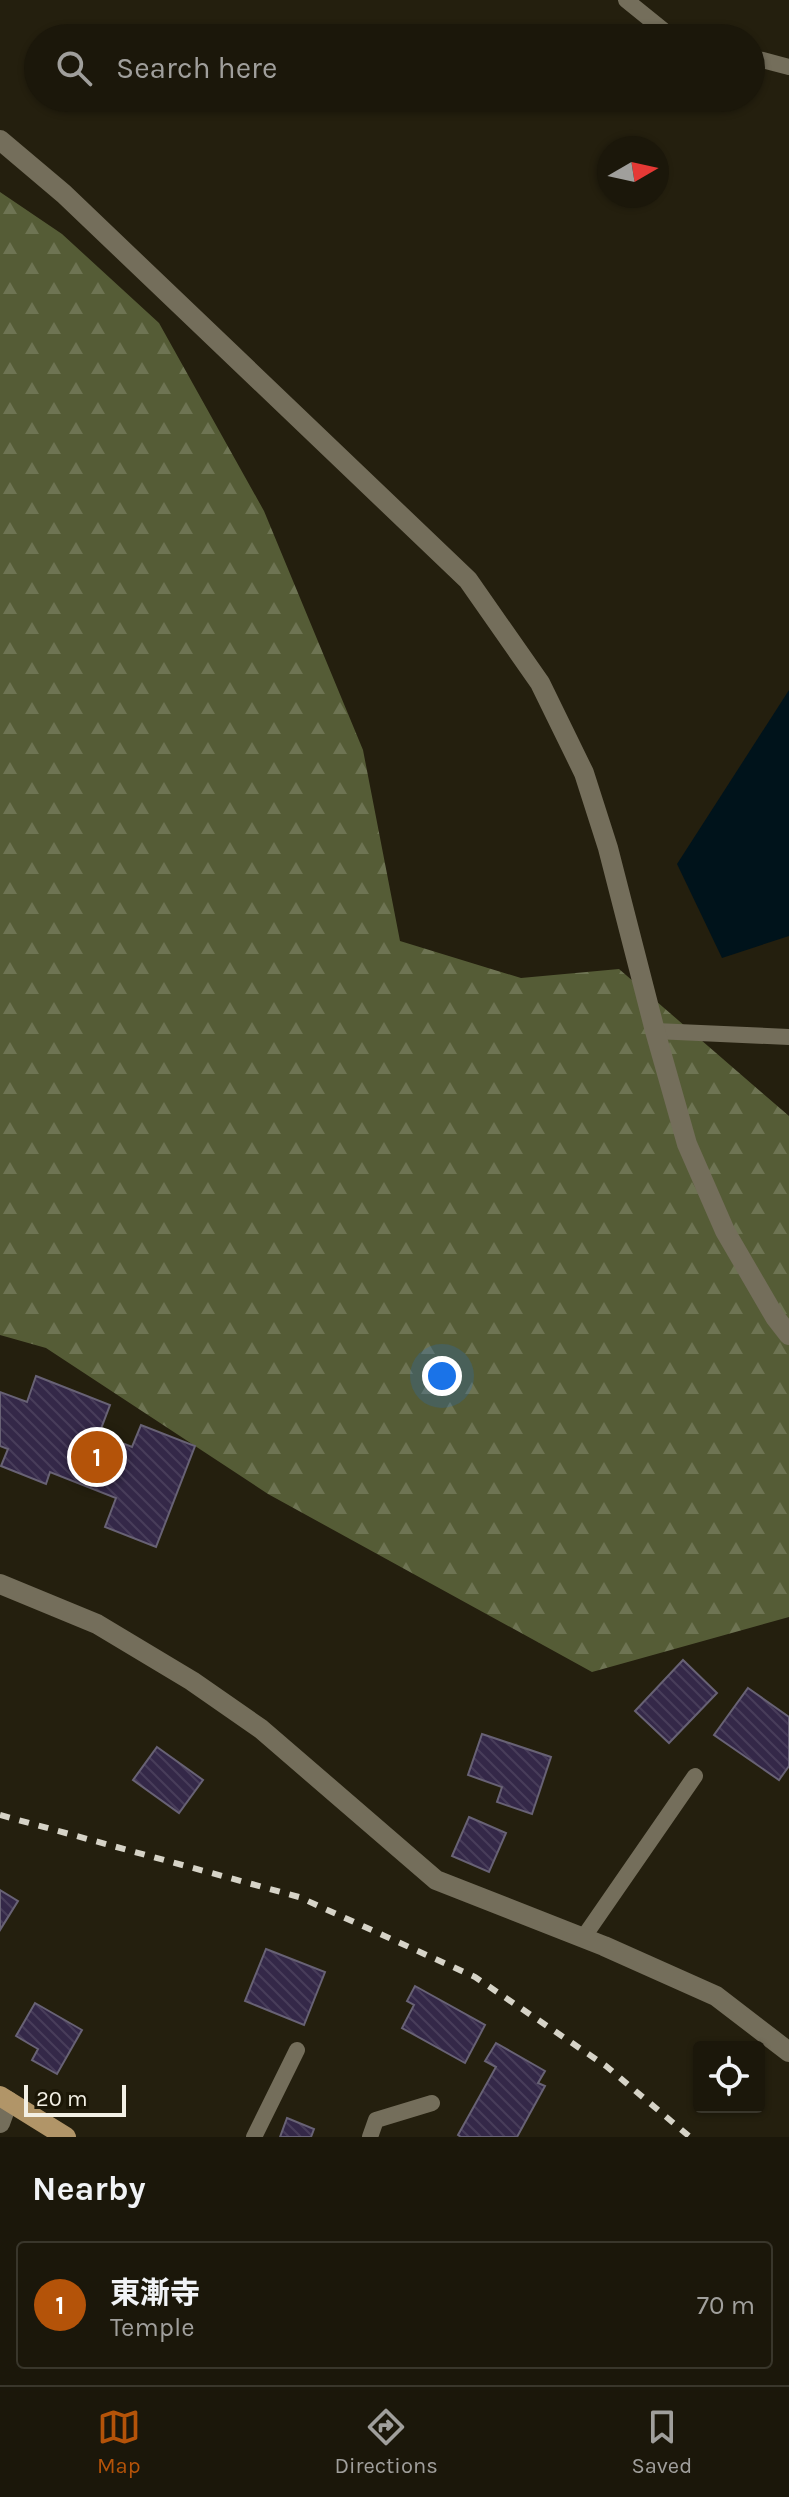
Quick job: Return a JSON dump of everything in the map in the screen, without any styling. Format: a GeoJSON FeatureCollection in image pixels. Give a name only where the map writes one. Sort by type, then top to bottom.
{"type":"FeatureCollection","features":[{"type":"Feature","properties":{"kind":"main road"},"geometry":{"type":"LineString","coordinates":[[4,2098],[66,2137]]}},
{"type":"Feature","properties":{"kind":"street"},"geometry":{"type":"LineString","coordinates":[[0,140],[64,194],[468,580],[540,683],[584,773],[608,848],[687,1144],[725,1231],[775,1317],[789,1335]]}},
{"type":"Feature","properties":{"kind":"street"},"geometry":{"type":"LineString","coordinates":[[0,1584],[97,1624],[192,1681],[261,1729],[436,1880],[583,1938],[716,1996],[789,2052]]}},
{"type":"Feature","properties":{"kind":"street"},"geometry":{"type":"LineString","coordinates":[[0,2123],[4,2098]]}},
{"type":"Feature","properties":{"kind":"lane"},"geometry":{"type":"LineString","coordinates":[[626,0],[656,24]]}},
{"type":"Feature","properties":{"kind":"lane"},"geometry":{"type":"LineString","coordinates":[[765,61],[789,67]]}},
{"type":"Feature","properties":{"kind":"lane"},"geometry":{"type":"LineString","coordinates":[[655,1031],[789,1037]]}},
{"type":"Feature","properties":{"kind":"lane"},"geometry":{"type":"LineString","coordinates":[[583,1938],[695,1776]]}},
{"type":"Feature","properties":{"kind":"lane"},"geometry":{"type":"LineString","coordinates":[[254,2137],[297,2050]]}},
{"type":"Feature","properties":{"kind":"lane"},"geometry":{"type":"LineString","coordinates":[[370,2137],[376,2120],[432,2103]]}},
{"type":"Feature","properties":{"kind":"green space"},"geometry":{"type":"Polygon","coordinates":[[[0,192],[62,234],[159,323],[264,511],[363,750],[400,941],[521,978],[619,969],[789,1116],[789,1617],[592,1672],[268,1494],[46,1348],[0,1335],[0,192]]]}},
{"type":"Feature","properties":{"kind":"water"},"geometry":{"type":"Polygon","coordinates":[[[789,690],[789,936],[722,958],[677,864],[789,690]]]}},
{"type":"Feature","properties":{"kind":"building"},"geometry":{"type":"Polygon","coordinates":[[[36,1376],[110,1405],[99,1434],[132,1447],[141,1425],[195,1446],[156,1547],[105,1527],[116,1498],[50,1472],[46,1484],[1,1466],[8,1449],[0,1446],[0,1392],[27,1402],[36,1376]]]}},
{"type":"Feature","properties":{"kind":"building"},"geometry":{"type":"Polygon","coordinates":[[[683,1660],[717,1693],[669,1743],[635,1711],[683,1660]]]}},
{"type":"Feature","properties":{"kind":"building"},"geometry":{"type":"Polygon","coordinates":[[[748,1688],[789,1717],[789,1766],[779,1780],[714,1735],[748,1688]]]}},
{"type":"Feature","properties":{"kind":"building"},"geometry":{"type":"Polygon","coordinates":[[[482,1734],[551,1757],[532,1814],[497,1802],[502,1787],[468,1775],[482,1734]]]}},
{"type":"Feature","properties":{"kind":"building"},"geometry":{"type":"Polygon","coordinates":[[[157,1747],[203,1780],[179,1813],[133,1780],[157,1747]]]}},
{"type":"Feature","properties":{"kind":"building"},"geometry":{"type":"Polygon","coordinates":[[[469,1817],[506,1833],[489,1872],[452,1856],[469,1817]]]}},
{"type":"Feature","properties":{"kind":"building"},"geometry":{"type":"Polygon","coordinates":[[[0,1890],[18,1901],[0,1930],[0,1890]]]}},
{"type":"Feature","properties":{"kind":"building"},"geometry":{"type":"Polygon","coordinates":[[[266,1949],[325,1972],[304,2025],[245,2001],[266,1949]]]}},
{"type":"Feature","properties":{"kind":"building"},"geometry":{"type":"Polygon","coordinates":[[[415,1986],[485,2025],[465,2063],[402,2028],[414,2005],[407,2001],[415,1986]]]}},
{"type":"Feature","properties":{"kind":"building"},"geometry":{"type":"Polygon","coordinates":[[[35,2003],[82,2030],[57,2074],[32,2060],[38,2049],[16,2036],[35,2003]]]}},
{"type":"Feature","properties":{"kind":"building"},"geometry":{"type":"Polygon","coordinates":[[[496,2043],[545,2071],[538,2083],[545,2086],[517,2137],[461,2137],[458,2135],[496,2067],[485,2061],[496,2043]]]}},
{"type":"Feature","properties":{"kind":"building"},"geometry":{"type":"Polygon","coordinates":[[[287,2118],[314,2129],[311,2137],[280,2137],[287,2118]]]}},
{"type":"Feature","properties":{"kind":"railway"},"geometry":{"type":"LineString","coordinates":[[0,1815],[299,1897],[475,1977],[606,2066],[690,2137]]}},
{"type":"Feature","properties":{"kind":"place","name":"東漸寺"},"geometry":{"type":"Point","coordinates":[97,1457]}}]}
